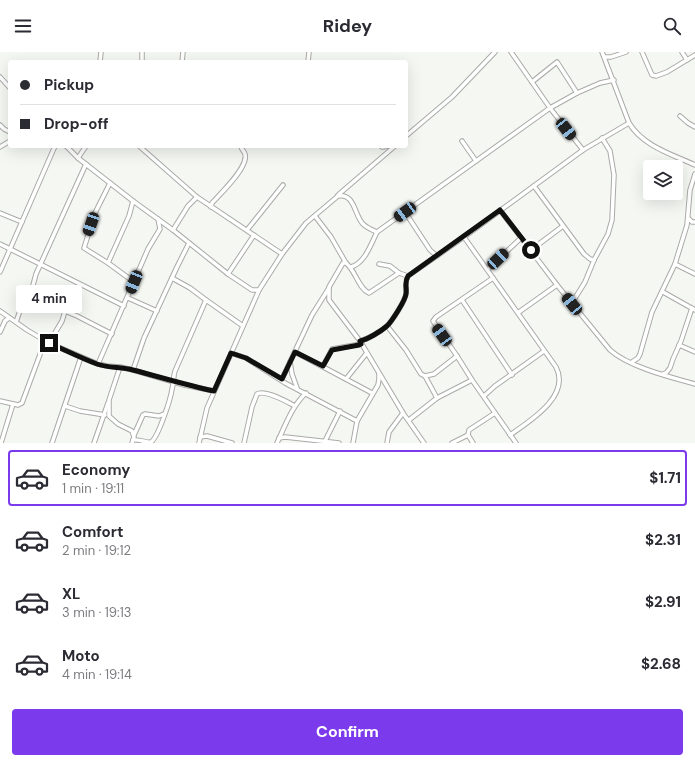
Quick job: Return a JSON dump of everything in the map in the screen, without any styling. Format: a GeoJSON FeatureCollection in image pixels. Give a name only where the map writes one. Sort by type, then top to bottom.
{"type":"FeatureCollection","features":[{"type":"Feature","properties":{"kind":"street"},"geometry":{"type":"LineString","coordinates":[[408,134],[455,94],[495,52]]}},
{"type":"Feature","properties":{"kind":"street"},"geometry":{"type":"LineString","coordinates":[[511,52],[550,108],[583,150]]}},
{"type":"Feature","properties":{"kind":"street"},"geometry":{"type":"LineString","coordinates":[[602,52],[614,80],[629,123],[640,138],[695,165]]}},
{"type":"Feature","properties":{"kind":"street"},"geometry":{"type":"LineString","coordinates":[[604,57],[611,57],[626,52]]}},
{"type":"Feature","properties":{"kind":"street"},"geometry":{"type":"LineString","coordinates":[[642,52],[652,75],[656,76],[695,56]]}},
{"type":"Feature","properties":{"kind":"street"},"geometry":{"type":"LineString","coordinates":[[682,52],[687,60]]}},
{"type":"Feature","properties":{"kind":"street"},"geometry":{"type":"LineString","coordinates":[[607,63],[611,57]]}},
{"type":"Feature","properties":{"kind":"street"},"geometry":{"type":"LineString","coordinates":[[532,82],[557,62],[576,94]]}},
{"type":"Feature","properties":{"kind":"street"},"geometry":{"type":"LineString","coordinates":[[0,77],[8,86]]}},
{"type":"Feature","properties":{"kind":"street"},"geometry":{"type":"LineString","coordinates":[[351,267],[358,265],[371,246],[377,232],[550,108],[576,94],[614,80]]}},
{"type":"Feature","properties":{"kind":"street"},"geometry":{"type":"LineString","coordinates":[[680,116],[695,127]]}},
{"type":"Feature","properties":{"kind":"street"},"geometry":{"type":"LineString","coordinates":[[323,366],[332,350],[340,347],[353,347],[388,326],[403,304],[407,292],[405,283],[408,276],[583,150],[629,123]]}},
{"type":"Feature","properties":{"kind":"street"},"geometry":{"type":"LineString","coordinates":[[0,125],[8,131]]}},
{"type":"Feature","properties":{"kind":"street"},"geometry":{"type":"LineString","coordinates":[[572,304],[585,282],[594,260],[608,234],[612,220],[614,175],[610,151],[602,138]]}},
{"type":"Feature","properties":{"kind":"street"},"geometry":{"type":"LineString","coordinates":[[462,141],[476,161]]}},
{"type":"Feature","properties":{"kind":"street"},"geometry":{"type":"LineString","coordinates":[[0,272],[2,264],[54,148]]}},
{"type":"Feature","properties":{"kind":"street"},"geometry":{"type":"LineString","coordinates":[[68,148],[78,158],[133,201],[173,230],[228,274],[252,290],[256,298]]}},
{"type":"Feature","properties":{"kind":"street"},"geometry":{"type":"LineString","coordinates":[[78,158],[85,148]]}},
{"type":"Feature","properties":{"kind":"street"},"geometry":{"type":"LineString","coordinates":[[141,148],[197,197],[282,254]]}},
{"type":"Feature","properties":{"kind":"street"},"geometry":{"type":"LineString","coordinates":[[211,207],[212,203],[242,166],[245,154],[241,148]]}},
{"type":"Feature","properties":{"kind":"street"},"geometry":{"type":"LineString","coordinates":[[199,443],[207,408],[214,391],[256,298],[282,254],[306,223],[393,148]]}},
{"type":"Feature","properties":{"kind":"street"},"geometry":{"type":"LineString","coordinates":[[16,322],[21,308],[32,290],[36,274],[42,264],[86,164]]}},
{"type":"Feature","properties":{"kind":"street"},"geometry":{"type":"LineString","coordinates":[[632,362],[638,358],[640,354],[652,312],[663,292],[675,264],[687,225],[690,190],[695,174]]}},
{"type":"Feature","properties":{"kind":"street"},"geometry":{"type":"LineString","coordinates":[[110,183],[95,213],[84,248],[108,262],[134,282]]}},
{"type":"Feature","properties":{"kind":"street"},"geometry":{"type":"LineString","coordinates":[[247,230],[283,185]]}},
{"type":"Feature","properties":{"kind":"street"},"geometry":{"type":"LineString","coordinates":[[534,186],[584,254],[590,259],[594,260]]}},
{"type":"Feature","properties":{"kind":"street"},"geometry":{"type":"LineString","coordinates":[[338,196],[347,197],[354,206],[362,223],[377,232]]}},
{"type":"Feature","properties":{"kind":"street"},"geometry":{"type":"LineString","coordinates":[[173,230],[188,206],[197,197]]}},
{"type":"Feature","properties":{"kind":"street"},"geometry":{"type":"LineString","coordinates":[[108,262],[132,209],[133,201]]}},
{"type":"Feature","properties":{"kind":"street"},"geometry":{"type":"LineString","coordinates":[[500,210],[556,285],[610,350],[617,356],[663,374],[695,384]]}},
{"type":"Feature","properties":{"kind":"street"},"geometry":{"type":"LineString","coordinates":[[405,212],[430,250],[437,256]]}},
{"type":"Feature","properties":{"kind":"street"},"geometry":{"type":"LineString","coordinates":[[0,213],[22,222]]}},
{"type":"Feature","properties":{"kind":"street"},"geometry":{"type":"LineString","coordinates":[[315,216],[367,292],[369,293],[399,273]]}},
{"type":"Feature","properties":{"kind":"street"},"geometry":{"type":"LineString","coordinates":[[688,218],[694,222]]}},
{"type":"Feature","properties":{"kind":"street"},"geometry":{"type":"LineString","coordinates":[[98,364],[148,249],[160,229],[158,220]]}},
{"type":"Feature","properties":{"kind":"street"},"geometry":{"type":"LineString","coordinates":[[687,225],[694,222]]}},
{"type":"Feature","properties":{"kind":"street"},"geometry":{"type":"LineString","coordinates":[[531,250],[563,226]]}},
{"type":"Feature","properties":{"kind":"street"},"geometry":{"type":"LineString","coordinates":[[228,274],[254,235]]}},
{"type":"Feature","properties":{"kind":"street"},"geometry":{"type":"LineString","coordinates":[[464,237],[519,312],[558,371],[560,378],[549,405],[537,416],[510,435]]}},
{"type":"Feature","properties":{"kind":"street"},"geometry":{"type":"LineString","coordinates":[[488,269],[520,238]]}},
{"type":"Feature","properties":{"kind":"street"},"geometry":{"type":"LineString","coordinates":[[133,370],[144,338],[189,243]]}},
{"type":"Feature","properties":{"kind":"street"},"geometry":{"type":"LineString","coordinates":[[0,244],[124,306]]}},
{"type":"Feature","properties":{"kind":"street"},"geometry":{"type":"LineString","coordinates":[[282,379],[312,315],[343,263],[346,263]]}},
{"type":"Feature","properties":{"kind":"street"},"geometry":{"type":"LineString","coordinates":[[379,264],[390,266],[399,273],[408,276]]}},
{"type":"Feature","properties":{"kind":"street"},"geometry":{"type":"LineString","coordinates":[[675,264],[695,274]]}},
{"type":"Feature","properties":{"kind":"street"},"geometry":{"type":"LineString","coordinates":[[172,278],[190,288],[243,326]]}},
{"type":"Feature","properties":{"kind":"street"},"geometry":{"type":"LineString","coordinates":[[493,278],[436,317],[433,322],[516,443]]}},
{"type":"Feature","properties":{"kind":"street"},"geometry":{"type":"LineString","coordinates":[[519,312],[556,285]]}},
{"type":"Feature","properties":{"kind":"street"},"geometry":{"type":"LineString","coordinates":[[329,287],[329,300],[360,343],[378,374],[387,385],[403,413],[409,420],[421,441],[424,443]]}},
{"type":"Feature","properties":{"kind":"street"},"geometry":{"type":"LineString","coordinates":[[252,290],[260,290]]}},
{"type":"Feature","properties":{"kind":"street"},"geometry":{"type":"LineString","coordinates":[[663,292],[693,309],[670,368],[663,374]]}},
{"type":"Feature","properties":{"kind":"street"},"geometry":{"type":"LineString","coordinates":[[29,296],[65,311],[112,334]]}},
{"type":"Feature","properties":{"kind":"street"},"geometry":{"type":"LineString","coordinates":[[128,298],[157,311]]}},
{"type":"Feature","properties":{"kind":"street"},"geometry":{"type":"LineString","coordinates":[[322,299],[329,300]]}},
{"type":"Feature","properties":{"kind":"street"},"geometry":{"type":"LineString","coordinates":[[133,440],[148,443],[152,442],[160,429],[172,390],[172,382],[175,371],[206,300]]}},
{"type":"Feature","properties":{"kind":"street"},"geometry":{"type":"LineString","coordinates":[[462,300],[512,375]]}},
{"type":"Feature","properties":{"kind":"street"},"geometry":{"type":"LineString","coordinates":[[0,311],[45,341],[98,364],[133,370],[172,382],[214,391]]}},
{"type":"Feature","properties":{"kind":"street"},"geometry":{"type":"LineString","coordinates":[[49,343],[62,321],[65,311]]}},
{"type":"Feature","properties":{"kind":"street"},"geometry":{"type":"LineString","coordinates":[[0,332],[4,321],[9,318]]}},
{"type":"Feature","properties":{"kind":"street"},"geometry":{"type":"LineString","coordinates":[[388,326],[406,350],[421,374],[425,376],[437,398]]}},
{"type":"Feature","properties":{"kind":"street"},"geometry":{"type":"LineString","coordinates":[[0,401],[18,405],[22,403],[45,341]]}},
{"type":"Feature","properties":{"kind":"street"},"geometry":{"type":"LineString","coordinates":[[679,346],[695,352]]}},
{"type":"Feature","properties":{"kind":"street"},"geometry":{"type":"LineString","coordinates":[[484,396],[495,386],[544,351]]}},
{"type":"Feature","properties":{"kind":"street"},"geometry":{"type":"LineString","coordinates":[[295,352],[372,393]]}},
{"type":"Feature","properties":{"kind":"street"},"geometry":{"type":"LineString","coordinates":[[231,353],[246,358],[285,382],[357,421]]}},
{"type":"Feature","properties":{"kind":"street"},"geometry":{"type":"LineString","coordinates":[[346,379],[366,354]]}},
{"type":"Feature","properties":{"kind":"street"},"geometry":{"type":"LineString","coordinates":[[425,376],[434,374],[457,356]]}},
{"type":"Feature","properties":{"kind":"street"},"geometry":{"type":"LineString","coordinates":[[52,443],[81,357]]}},
{"type":"Feature","properties":{"kind":"street"},"geometry":{"type":"LineString","coordinates":[[290,362],[292,374],[300,398]]}},
{"type":"Feature","properties":{"kind":"street"},"geometry":{"type":"LineString","coordinates":[[94,443],[120,367]]}},
{"type":"Feature","properties":{"kind":"street"},"geometry":{"type":"LineString","coordinates":[[354,443],[357,421],[378,384],[378,374]]}},
{"type":"Feature","properties":{"kind":"street"},"geometry":{"type":"LineString","coordinates":[[409,420],[437,398],[472,380]]}},
{"type":"Feature","properties":{"kind":"street"},"geometry":{"type":"LineString","coordinates":[[378,384],[387,385]]}},
{"type":"Feature","properties":{"kind":"street"},"geometry":{"type":"LineString","coordinates":[[244,443],[252,407],[257,394],[262,393],[280,398],[295,406]]}},
{"type":"Feature","properties":{"kind":"street"},"geometry":{"type":"LineString","coordinates":[[277,443],[295,406],[300,398],[306,393]]}},
{"type":"Feature","properties":{"kind":"street"},"geometry":{"type":"LineString","coordinates":[[108,416],[109,400]]}},
{"type":"Feature","properties":{"kind":"street"},"geometry":{"type":"LineString","coordinates":[[1,443],[13,404]]}},
{"type":"Feature","properties":{"kind":"street"},"geometry":{"type":"LineString","coordinates":[[65,406],[80,411],[108,416],[118,424],[130,430],[133,440]]}},
{"type":"Feature","properties":{"kind":"street"},"geometry":{"type":"LineString","coordinates":[[325,441],[340,411]]}},
{"type":"Feature","properties":{"kind":"street"},"geometry":{"type":"LineString","coordinates":[[387,443],[389,432],[403,413]]}},
{"type":"Feature","properties":{"kind":"street"},"geometry":{"type":"LineString","coordinates":[[452,443],[468,435],[469,430],[495,413]]}},
{"type":"Feature","properties":{"kind":"street"},"geometry":{"type":"LineString","coordinates":[[133,440],[140,421],[145,414],[159,416],[164,414]]}},
{"type":"Feature","properties":{"kind":"street"},"geometry":{"type":"LineString","coordinates":[[202,429],[207,436]]}},
{"type":"Feature","properties":{"kind":"street"},"geometry":{"type":"LineString","coordinates":[[282,432],[285,437]]}},
{"type":"Feature","properties":{"kind":"street"},"geometry":{"type":"LineString","coordinates":[[468,435],[473,443]]}},
{"type":"Feature","properties":{"kind":"street"},"geometry":{"type":"LineString","coordinates":[[200,437],[207,436],[232,443]]}},
{"type":"Feature","properties":{"kind":"street"},"geometry":{"type":"LineString","coordinates":[[279,438],[285,437],[340,443]]}},
{"type":"Feature","properties":{"kind":"route"},"geometry":{"type":"LineString","coordinates":[[49,343],[98,364],[133,370],[184,385],[214,391],[231,353],[246,358],[282,379],[295,352],[323,366],[332,350],[340,347],[353,347],[359,345],[361,344],[360,341],[388,326],[403,304],[407,292],[405,287],[406,278],[500,210],[520,238],[531,250]]}}]}
